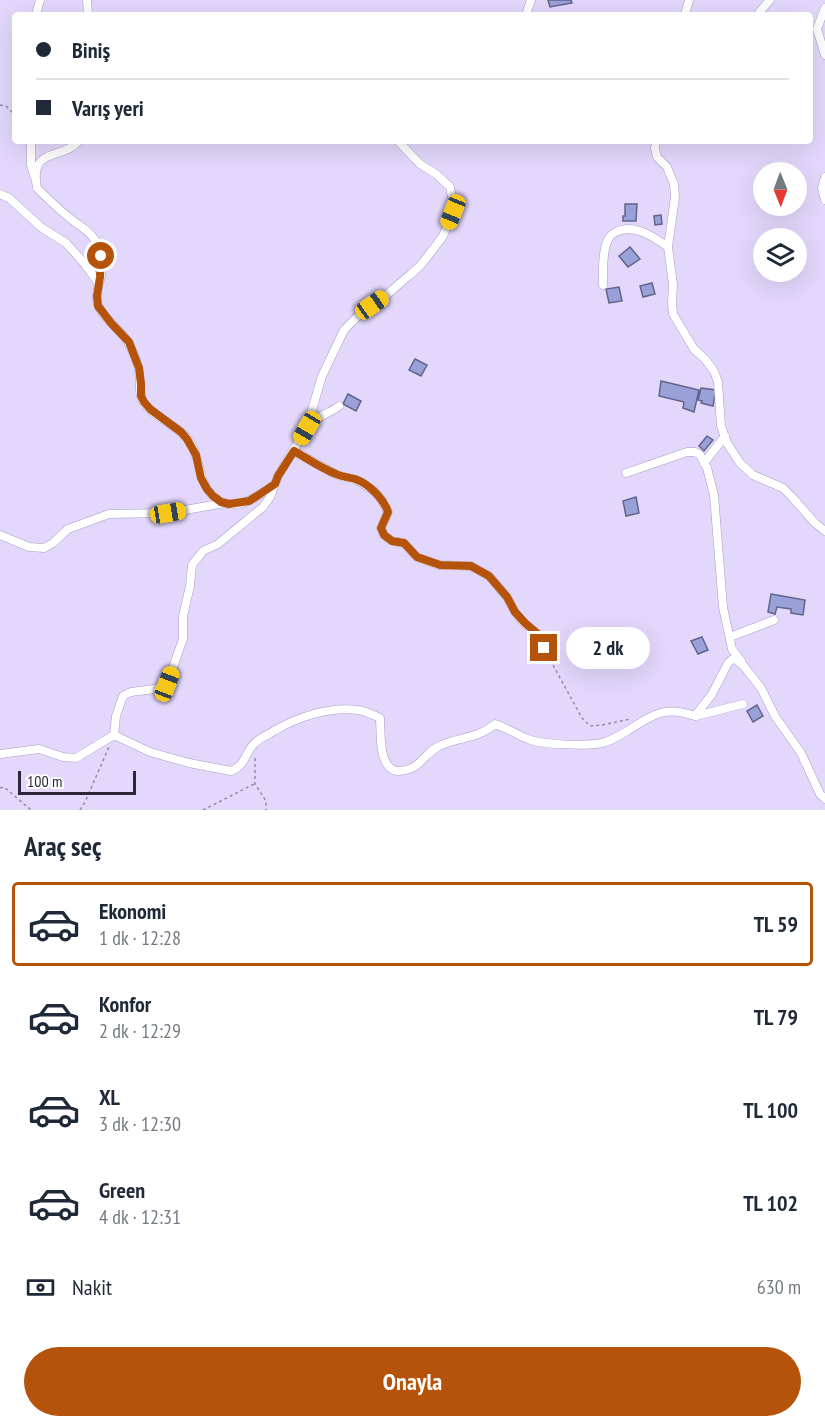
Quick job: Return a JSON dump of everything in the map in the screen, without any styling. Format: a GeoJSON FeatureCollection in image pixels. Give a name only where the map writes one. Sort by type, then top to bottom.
{"type":"FeatureCollection","features":[{"type":"Feature","properties":{"kind":"street"},"geometry":{"type":"LineString","coordinates":[[760,12],[770,0]]}},
{"type":"Feature","properties":{"kind":"street"},"geometry":{"type":"LineString","coordinates":[[825,8],[818,29],[825,55]]}},
{"type":"Feature","properties":{"kind":"street"},"geometry":{"type":"LineString","coordinates":[[31,144],[31,165],[36,182]]}},
{"type":"Feature","properties":{"kind":"street"},"geometry":{"type":"LineString","coordinates":[[77,144],[43,159],[35,173],[37,188],[94,238],[101,256],[98,306],[129,342],[139,368],[141,396],[150,409],[187,439],[196,455],[201,478],[207,489],[213,496],[225,503]]}},
{"type":"Feature","properties":{"kind":"street"},"geometry":{"type":"LineString","coordinates":[[307,428],[322,376],[345,330],[361,313],[410,276],[421,264],[443,236],[453,212],[450,187],[420,164],[401,144]]}},
{"type":"Feature","properties":{"kind":"street"},"geometry":{"type":"LineString","coordinates":[[656,144],[657,157],[667,167],[674,184],[675,197],[668,248],[673,284],[673,314],[694,349],[714,371],[718,382],[722,426],[727,443],[740,463],[753,475],[783,488],[814,524],[825,531]]}},
{"type":"Feature","properties":{"kind":"street"},"geometry":{"type":"LineString","coordinates":[[825,177],[822,188],[825,200]]}},
{"type":"Feature","properties":{"kind":"street"},"geometry":{"type":"LineString","coordinates":[[0,194],[9,198],[42,228],[66,243],[99,284]]}},
{"type":"Feature","properties":{"kind":"street"},"geometry":{"type":"LineString","coordinates":[[603,285],[604,254],[609,238],[613,234],[623,230],[636,230],[654,238],[668,248]]}},
{"type":"Feature","properties":{"kind":"street"},"geometry":{"type":"LineString","coordinates":[[0,754],[39,749],[63,757],[76,758],[114,735],[123,696],[167,684],[183,639],[183,616],[192,565],[203,551],[218,544],[263,507],[270,497],[278,476],[307,428],[314,420],[339,406]]}},
{"type":"Feature","properties":{"kind":"street"},"geometry":{"type":"LineString","coordinates":[[704,463],[724,436]]}},
{"type":"Feature","properties":{"kind":"street"},"geometry":{"type":"LineString","coordinates":[[294,451],[338,475],[357,480],[374,492],[386,506],[388,512],[381,528],[384,535],[392,541],[404,543],[417,557],[429,562],[440,565],[471,566],[489,576],[507,597],[515,612],[539,635],[550,659]]}},
{"type":"Feature","properties":{"kind":"street"},"geometry":{"type":"LineString","coordinates":[[626,473],[687,452],[700,455],[707,468],[714,495],[723,607],[732,649],[761,688],[775,716],[801,753],[820,794],[825,799]]}},
{"type":"Feature","properties":{"kind":"street"},"geometry":{"type":"LineString","coordinates":[[0,535],[29,547],[44,548],[68,529],[109,514],[168,513],[249,501],[275,484]]}},
{"type":"Feature","properties":{"kind":"street"},"geometry":{"type":"LineString","coordinates":[[730,637],[774,620]]}},
{"type":"Feature","properties":{"kind":"street"},"geometry":{"type":"LineString","coordinates":[[695,716],[712,694],[729,663],[734,658],[743,665]]}},
{"type":"Feature","properties":{"kind":"street"},"geometry":{"type":"LineString","coordinates":[[114,735],[150,752],[189,764],[231,771],[243,762],[255,743],[284,725],[306,716],[339,710],[358,710],[380,718],[385,763],[392,770],[400,771],[413,768],[438,746],[486,732],[495,724],[530,740],[579,744],[602,743],[660,712],[680,711],[695,716],[743,705]]}},
{"type":"Feature","properties":{"kind":"path"},"geometry":{"type":"LineString","coordinates":[[550,659],[582,718],[590,726],[632,719],[643,720]]}},
{"type":"Feature","properties":{"kind":"path"},"geometry":{"type":"LineString","coordinates":[[80,810],[114,735]]}},
{"type":"Feature","properties":{"kind":"path"},"geometry":{"type":"LineString","coordinates":[[255,743],[255,784],[266,801],[266,810]]}},
{"type":"Feature","properties":{"kind":"path"},"geometry":{"type":"LineString","coordinates":[[203,810],[255,784]]}},
{"type":"Feature","properties":{"kind":"path"},"geometry":{"type":"LineString","coordinates":[[0,788],[4,787],[31,810]]}},
{"type":"Feature","properties":{"kind":"building"},"geometry":{"type":"Polygon","coordinates":[[[548,0],[571,0],[572,3],[550,7],[548,0]]]}},
{"type":"Feature","properties":{"kind":"building"},"geometry":{"type":"Polygon","coordinates":[[[625,204],[637,204],[636,221],[623,221],[625,204]]]}},
{"type":"Feature","properties":{"kind":"building"},"geometry":{"type":"Polygon","coordinates":[[[661,215],[662,224],[655,225],[654,216],[661,215]]]}},
{"type":"Feature","properties":{"kind":"building"},"geometry":{"type":"Polygon","coordinates":[[[630,247],[640,259],[628,267],[619,256],[630,247]]]}},
{"type":"Feature","properties":{"kind":"building"},"geometry":{"type":"Polygon","coordinates":[[[652,283],[655,294],[643,297],[640,286],[652,283]]]}},
{"type":"Feature","properties":{"kind":"building"},"geometry":{"type":"Polygon","coordinates":[[[619,287],[622,301],[609,303],[606,289],[619,287]]]}},
{"type":"Feature","properties":{"kind":"building"},"geometry":{"type":"Polygon","coordinates":[[[415,359],[427,365],[421,376],[409,370],[415,359]]]}},
{"type":"Feature","properties":{"kind":"building"},"geometry":{"type":"Polygon","coordinates":[[[661,381],[699,390],[694,412],[683,408],[684,402],[659,396],[661,381]]]}},
{"type":"Feature","properties":{"kind":"building"},"geometry":{"type":"Polygon","coordinates":[[[701,388],[716,390],[713,406],[698,400],[701,388]]]}},
{"type":"Feature","properties":{"kind":"building"},"geometry":{"type":"Polygon","coordinates":[[[348,394],[361,401],[356,411],[343,404],[348,394]]]}},
{"type":"Feature","properties":{"kind":"building"},"geometry":{"type":"Polygon","coordinates":[[[707,436],[713,440],[704,451],[699,446],[707,436]]]}},
{"type":"Feature","properties":{"kind":"building"},"geometry":{"type":"Polygon","coordinates":[[[636,497],[639,513],[626,516],[623,501],[636,497]]]}},
{"type":"Feature","properties":{"kind":"building"},"geometry":{"type":"Polygon","coordinates":[[[771,594],[805,600],[803,615],[791,613],[791,609],[777,607],[775,614],[768,612],[771,594]]]}},
{"type":"Feature","properties":{"kind":"building"},"geometry":{"type":"Polygon","coordinates":[[[702,637],[708,650],[698,654],[691,641],[702,637]]]}},
{"type":"Feature","properties":{"kind":"building"},"geometry":{"type":"Polygon","coordinates":[[[757,705],[763,716],[753,722],[747,711],[757,705]]]}},
{"type":"Feature","properties":{"kind":"route"},"geometry":{"type":"LineString","coordinates":[[101,256],[98,306],[129,342],[139,368],[141,396],[144,402],[187,439],[196,455],[201,478],[213,496],[229,504],[249,501],[275,484],[294,451],[338,475],[357,480],[374,492],[386,506],[388,512],[381,528],[384,535],[392,541],[404,543],[417,557],[429,562],[440,565],[471,566],[489,576],[507,597],[515,612],[539,635],[544,648]]}}]}
